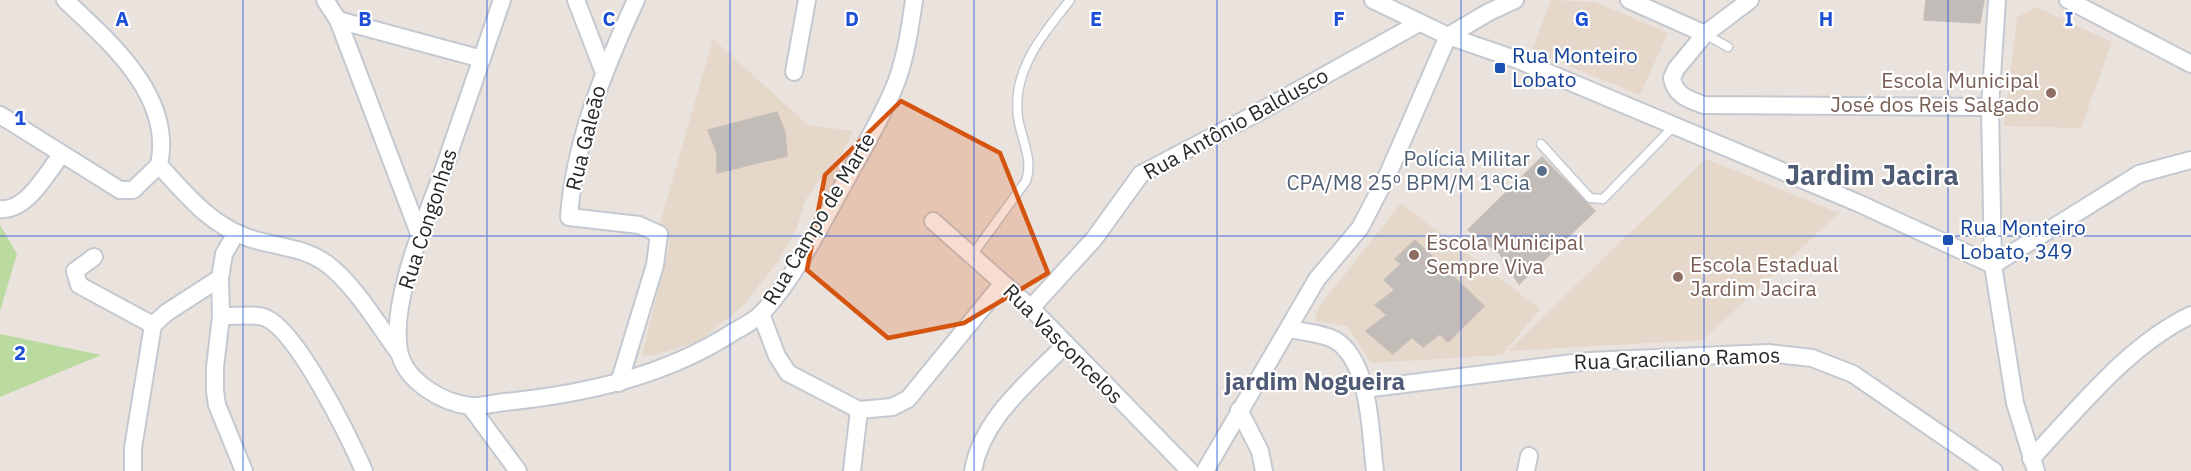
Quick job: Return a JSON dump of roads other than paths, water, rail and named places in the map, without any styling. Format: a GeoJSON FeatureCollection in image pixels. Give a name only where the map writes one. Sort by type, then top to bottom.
{"type":"FeatureCollection","features":[{"type":"Feature","properties":{"kind":"street"},"geometry":{"type":"LineString","coordinates":[[0,114],[120,190],[133,190],[159,165],[162,133],[150,99],[125,62],[65,0]]}},
{"type":"Feature","properties":{"kind":"street"},"geometry":{"type":"LineString","coordinates":[[325,0],[338,21],[420,236]]}},
{"type":"Feature","properties":{"kind":"street","name":"Rua Congonhas"},"geometry":{"type":"LineString","coordinates":[[399,353],[398,330],[402,299],[420,236],[502,0]]}},
{"type":"Feature","properties":{"kind":"street"},"geometry":{"type":"LineString","coordinates":[[576,0],[603,70]]}},
{"type":"Feature","properties":{"kind":"street","name":"Rua Galeão"},"geometry":{"type":"LineString","coordinates":[[620,383],[660,240],[659,234],[639,225],[569,217],[571,191],[603,70],[636,0]]}},
{"type":"Feature","properties":{"kind":"street"},"geometry":{"type":"LineString","coordinates":[[794,72],[807,0]]}},
{"type":"Feature","properties":{"kind":"street","name":"Rua Campo de Marte"},"geometry":{"type":"LineString","coordinates":[[471,406],[545,398],[620,383],[693,354],[721,340],[761,314],[793,270],[878,121],[896,82],[908,42],[914,0]]}},
{"type":"Feature","properties":{"kind":"street"},"geometry":{"type":"LineString","coordinates":[[1373,0],[1448,36],[1518,60],[1858,203],[1993,265]]}},
{"type":"Feature","properties":{"kind":"street"},"geometry":{"type":"LineString","coordinates":[[1205,471],[1239,410],[1290,329],[1317,279],[1360,228],[1388,174],[1448,36],[1515,0]]}},
{"type":"Feature","properties":{"kind":"street"},"geometry":{"type":"LineString","coordinates":[[1629,0],[1705,34]]}},
{"type":"Feature","properties":{"kind":"street"},"geometry":{"type":"LineString","coordinates":[[1750,0],[1705,34],[1676,69],[1672,78],[1679,93],[1688,100],[1704,105],[1990,107]]}},
{"type":"Feature","properties":{"kind":"street"},"geometry":{"type":"LineString","coordinates":[[1997,0],[1990,107],[1993,265],[2015,403],[2034,465]]}},
{"type":"Feature","properties":{"kind":"street"},"geometry":{"type":"LineString","coordinates":[[2068,0],[2191,64]]}},
{"type":"Feature","properties":{"kind":"street"},"geometry":{"type":"LineString","coordinates":[[338,21],[482,59]]}},
{"type":"Feature","properties":{"kind":"street","name":"Rua Antônio Baldusco"},"geometry":{"type":"LineString","coordinates":[[1031,308],[1088,247],[1141,174],[1259,112],[1419,23]]}},
{"type":"Feature","properties":{"kind":"street"},"geometry":{"type":"LineString","coordinates":[[0,209],[10,210],[22,203],[62,154]]}},
{"type":"Feature","properties":{"kind":"street"},"geometry":{"type":"LineString","coordinates":[[1993,265],[2139,174],[2191,160]]}},
{"type":"Feature","properties":{"kind":"street"},"geometry":{"type":"LineString","coordinates":[[159,165],[211,219],[236,233],[308,253],[327,265],[341,278],[399,353],[406,368],[424,390],[471,406],[518,471]]}},
{"type":"Feature","properties":{"kind":"street","name":"Rua Vasconcelos"},"geometry":{"type":"LineString","coordinates":[[933,221],[973,254],[1002,284],[1031,308],[1190,471]]}},
{"type":"Feature","properties":{"kind":"street"},"geometry":{"type":"LineString","coordinates":[[236,233],[224,254],[220,278],[221,316],[215,367],[217,405],[244,471]]}},
{"type":"Feature","properties":{"kind":"street"},"geometry":{"type":"LineString","coordinates":[[94,257],[75,272],[79,285],[153,325]]}},
{"type":"Feature","properties":{"kind":"street"},"geometry":{"type":"LineString","coordinates":[[133,471],[133,448],[153,325],[166,313],[220,278]]}},
{"type":"Feature","properties":{"kind":"street"},"geometry":{"type":"LineString","coordinates":[[761,314],[777,356],[788,373],[859,410],[892,407],[908,399],[1002,284]]}},
{"type":"Feature","properties":{"kind":"street"},"geometry":{"type":"LineString","coordinates":[[2034,465],[2128,360],[2176,322],[2191,315]]}},
{"type":"Feature","properties":{"kind":"street"},"geometry":{"type":"LineString","coordinates":[[221,316],[264,317],[282,327],[340,418],[364,471]]}},
{"type":"Feature","properties":{"kind":"street"},"geometry":{"type":"LineString","coordinates":[[1290,329],[1333,338],[1344,346],[1359,369],[1364,389],[1375,471]]}},
{"type":"Feature","properties":{"kind":"street"},"geometry":{"type":"LineString","coordinates":[[973,471],[981,439],[1000,412],[1065,345]]}},
{"type":"Feature","properties":{"kind":"street","name":"Rua Graciliano Ramos"},"geometry":{"type":"LineString","coordinates":[[1364,389],[1589,361],[1768,353],[1812,358],[1853,374],[1994,471]]}},
{"type":"Feature","properties":{"kind":"street"},"geometry":{"type":"LineString","coordinates":[[852,471],[859,410]]}},
{"type":"Feature","properties":{"kind":"street"},"geometry":{"type":"LineString","coordinates":[[1239,410],[1260,451],[1264,471]]}},
{"type":"Feature","properties":{"kind":"lane"},"geometry":{"type":"LineString","coordinates":[[973,254],[1026,181],[1029,167],[1018,122],[1018,86],[1022,68],[1070,0]]}},
{"type":"Feature","properties":{"kind":"lane"},"geometry":{"type":"LineString","coordinates":[[1705,34],[1728,47]]}},
{"type":"Feature","properties":{"kind":"lane"},"geometry":{"type":"LineString","coordinates":[[1541,144],[1590,198],[1603,199],[1674,126]]}},
{"type":"Feature","properties":{"kind":"place","name":"Rua Monteiro Lobato"},"geometry":{"type":"Point","coordinates":[1500,68]}},
{"type":"Feature","properties":{"kind":"place","name":"Escola Municipal José dos Reis Salgado"},"geometry":{"type":"Point","coordinates":[2051,93]}},
{"type":"Feature","properties":{"kind":"place","name":"Polícia Militar CPA/M8 25º BPM/M 1ªCia"},"geometry":{"type":"Point","coordinates":[1542,171]}},
{"type":"Feature","properties":{"kind":"place","name":"Rua Monteiro Lobato, 349"},"geometry":{"type":"Point","coordinates":[1948,240]}},
{"type":"Feature","properties":{"kind":"place","name":"Escola Municipal Sempre Viva"},"geometry":{"type":"Point","coordinates":[1414,255]}},
{"type":"Feature","properties":{"kind":"place","name":"Escola Estadual Jardim Jacira"},"geometry":{"type":"Point","coordinates":[1678,277]}},
{"type":"Feature","properties":{"kind":"district","name":"Jardim Jacira"},"geometry":{"type":"Point","coordinates":[1872,176]}},
{"type":"Feature","properties":{"kind":"district","name":"jardim Nogueira"},"geometry":{"type":"Point","coordinates":[1315,382]}}]}
